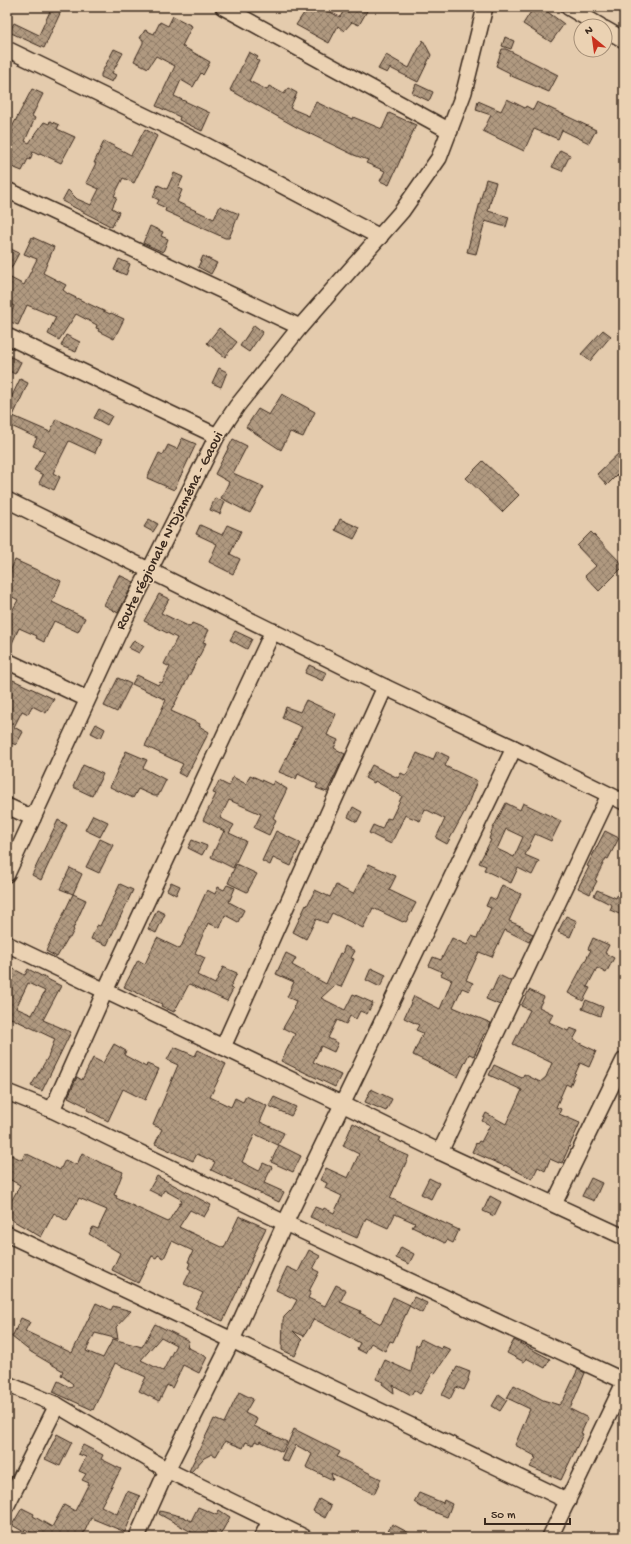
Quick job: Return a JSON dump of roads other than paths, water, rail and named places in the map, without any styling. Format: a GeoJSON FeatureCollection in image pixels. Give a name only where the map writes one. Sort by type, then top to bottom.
{"type":"FeatureCollection","features":[{"type":"Feature","properties":{"kind":"street"},"geometry":{"type":"LineString","coordinates":[[223,7],[450,131]]}},
{"type":"Feature","properties":{"kind":"street","name":"Route régionale N'Djaména - Gaoui"},"geometry":{"type":"LineString","coordinates":[[7,874],[87,699],[217,436],[237,406],[300,327],[402,211],[439,158],[464,92],[485,7]]}},
{"type":"Feature","properties":{"kind":"street"},"geometry":{"type":"LineString","coordinates":[[568,7],[587,18]]}},
{"type":"Feature","properties":{"kind":"street"},"geometry":{"type":"LineString","coordinates":[[613,34],[624,40]]}},
{"type":"Feature","properties":{"kind":"street"},"geometry":{"type":"LineString","coordinates":[[7,49],[205,145],[380,237]]}},
{"type":"Feature","properties":{"kind":"street"},"geometry":{"type":"LineString","coordinates":[[7,190],[300,327]]}},
{"type":"Feature","properties":{"kind":"street"},"geometry":{"type":"LineString","coordinates":[[7,336],[217,436]]}},
{"type":"Feature","properties":{"kind":"street"},"geometry":{"type":"LineString","coordinates":[[7,500],[385,687],[624,802]]}},
{"type":"Feature","properties":{"kind":"street"},"geometry":{"type":"LineString","coordinates":[[52,1110],[105,991],[273,632]]}},
{"type":"Feature","properties":{"kind":"street"},"geometry":{"type":"LineString","coordinates":[[7,661],[87,699]]}},
{"type":"Feature","properties":{"kind":"street"},"geometry":{"type":"LineString","coordinates":[[223,1047],[385,687]]}},
{"type":"Feature","properties":{"kind":"street"},"geometry":{"type":"LineString","coordinates":[[136,1537],[167,1470],[232,1340],[285,1223],[514,748]]}},
{"type":"Feature","properties":{"kind":"street"},"geometry":{"type":"LineString","coordinates":[[440,1152],[609,795]]}},
{"type":"Feature","properties":{"kind":"street"},"geometry":{"type":"LineString","coordinates":[[7,806],[33,818]]}},
{"type":"Feature","properties":{"kind":"street"},"geometry":{"type":"LineString","coordinates":[[7,944],[440,1152],[624,1237]]}},
{"type":"Feature","properties":{"kind":"street"},"geometry":{"type":"LineString","coordinates":[[554,1204],[624,1060]]}},
{"type":"Feature","properties":{"kind":"street"},"geometry":{"type":"LineString","coordinates":[[7,1092],[52,1110],[285,1223],[624,1382],[550,1537]]}},
{"type":"Feature","properties":{"kind":"street"},"geometry":{"type":"LineString","coordinates":[[7,1234],[568,1501]]}},
{"type":"Feature","properties":{"kind":"street"},"geometry":{"type":"LineString","coordinates":[[7,1384],[57,1405],[167,1470],[304,1537]]}},
{"type":"Feature","properties":{"kind":"street"},"geometry":{"type":"LineString","coordinates":[[7,1505],[57,1405]]}},
{"type":"Feature","properties":{"kind":"street"},"geometry":{"type":"LineString","coordinates":[[262,1537],[270,1521]]}}]}
